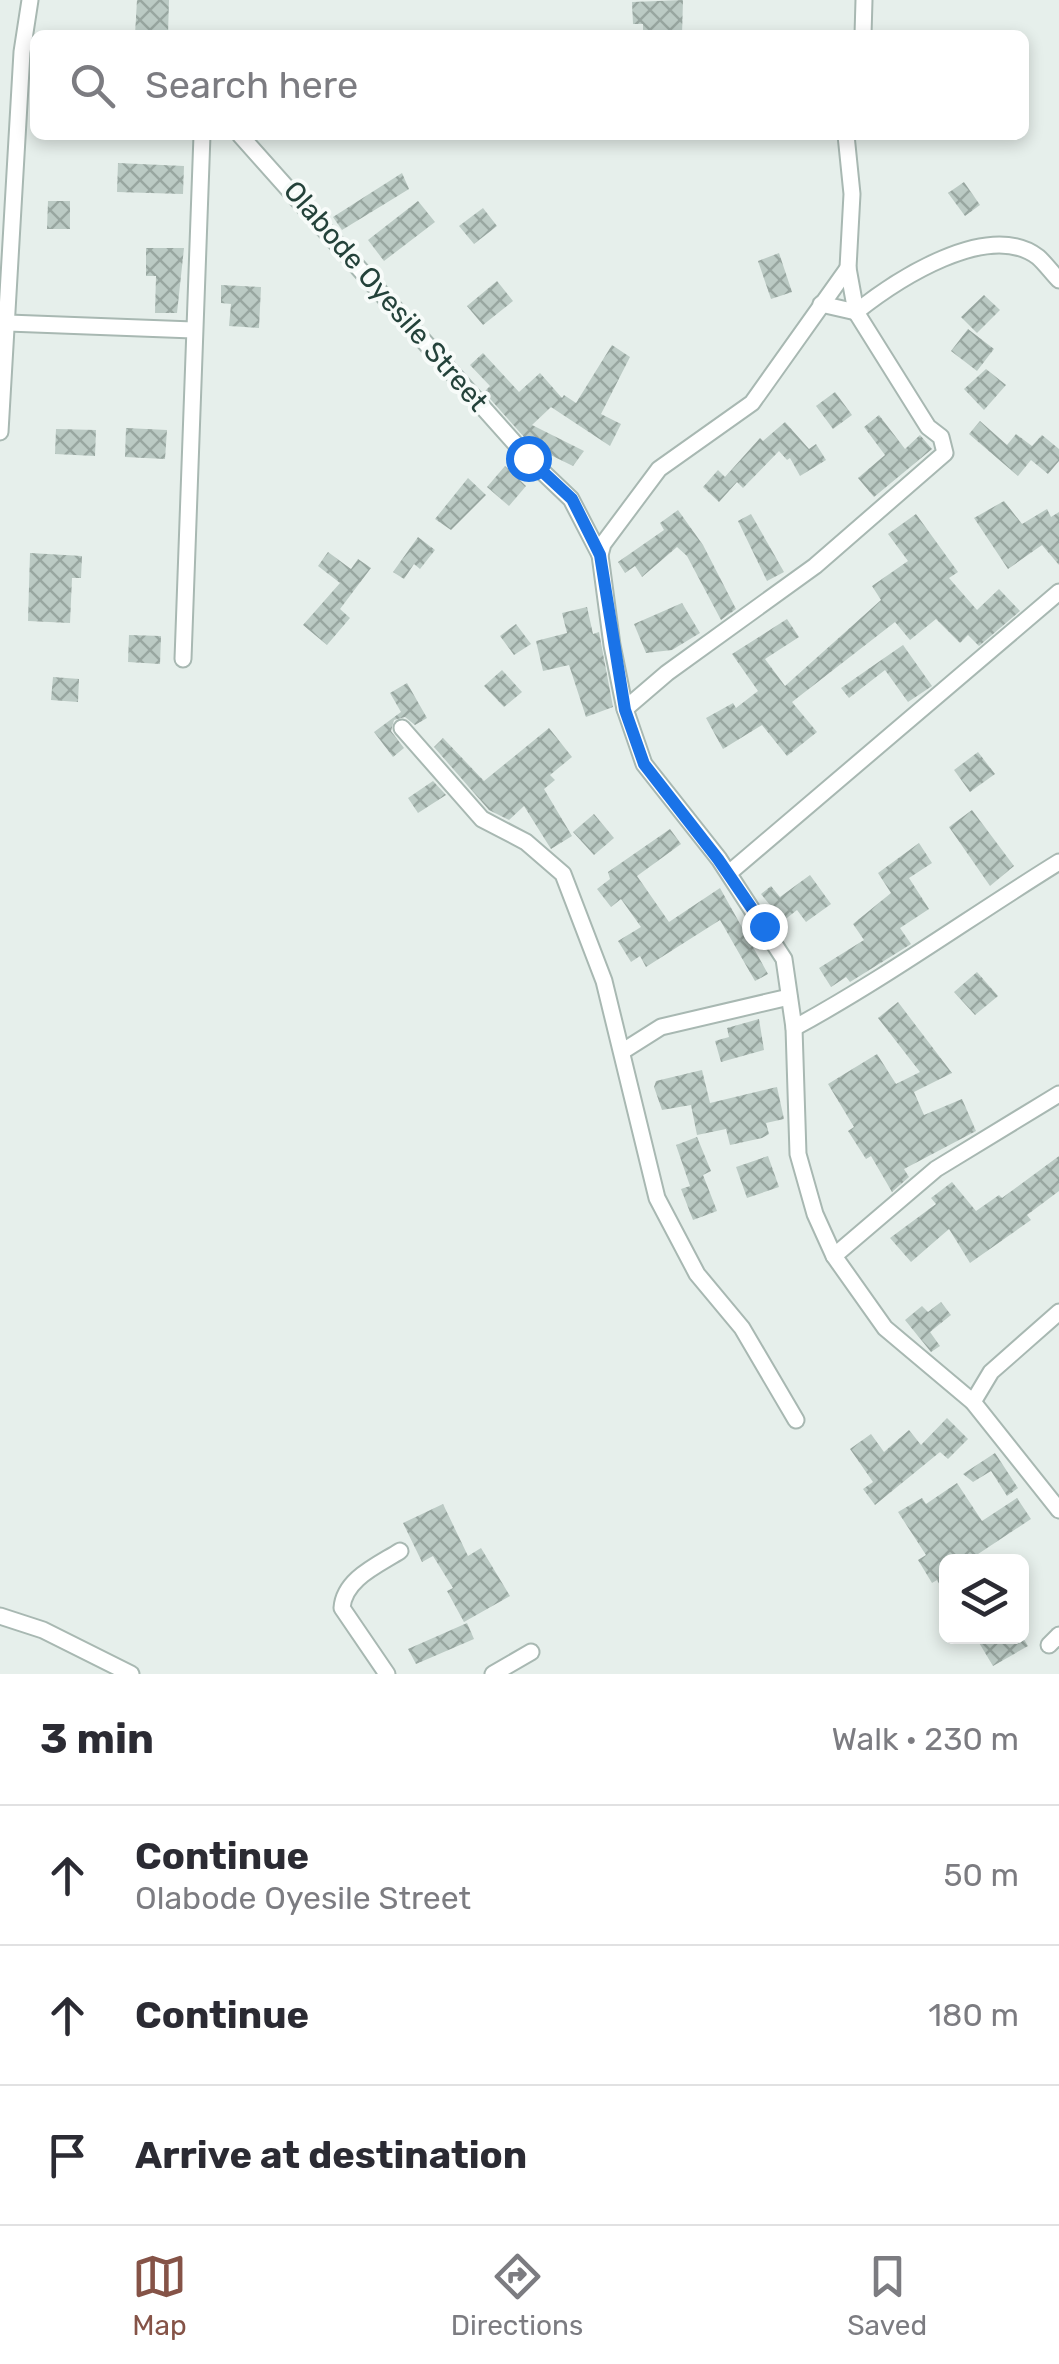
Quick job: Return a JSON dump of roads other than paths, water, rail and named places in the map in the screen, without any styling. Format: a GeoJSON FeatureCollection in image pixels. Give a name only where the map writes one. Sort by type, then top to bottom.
{"type":"FeatureCollection","features":[{"type":"Feature","properties":{"kind":"street"},"geometry":{"type":"LineString","coordinates":[[0,432],[30,0]]}},
{"type":"Feature","properties":{"kind":"street"},"geometry":{"type":"LineString","coordinates":[[863,30],[864,0]]}},
{"type":"Feature","properties":{"kind":"street"},"geometry":{"type":"LineString","coordinates":[[183,660],[202,140]]}},
{"type":"Feature","properties":{"kind":"street","name":"Olabode Oyesile Street"},"geometry":{"type":"LineString","coordinates":[[244,140],[515,444],[572,499],[600,555],[625,710],[644,764],[729,873],[784,959],[794,1028],[798,1154],[815,1214],[834,1256],[885,1328],[974,1402],[1059,1510]]}},
{"type":"Feature","properties":{"kind":"street"},"geometry":{"type":"LineString","coordinates":[[625,710],[668,673],[815,566],[945,453],[941,438],[928,427],[856,312],[848,268],[852,194],[847,140]]}},
{"type":"Feature","properties":{"kind":"street"},"geometry":{"type":"LineString","coordinates":[[856,312],[885,289],[974,248],[1011,247],[1027,252],[1059,280]]}},
{"type":"Feature","properties":{"kind":"street"},"geometry":{"type":"LineString","coordinates":[[600,555],[603,544],[659,469],[752,403],[848,268]]}},
{"type":"Feature","properties":{"kind":"street"},"geometry":{"type":"LineString","coordinates":[[821,304],[856,312]]}},
{"type":"Feature","properties":{"kind":"street"},"geometry":{"type":"LineString","coordinates":[[8,323],[194,330]]}},
{"type":"Feature","properties":{"kind":"street"},"geometry":{"type":"LineString","coordinates":[[729,873],[1059,592]]}},
{"type":"Feature","properties":{"kind":"street"},"geometry":{"type":"LineString","coordinates":[[402,728],[482,819],[526,842],[564,874],[604,980],[657,1198],[697,1274],[742,1328],[796,1420]]}},
{"type":"Feature","properties":{"kind":"street"},"geometry":{"type":"LineString","coordinates":[[794,1028],[881,981],[964,920],[1059,862]]}},
{"type":"Feature","properties":{"kind":"street"},"geometry":{"type":"LineString","coordinates":[[623,1051],[661,1027],[789,997]]}},
{"type":"Feature","properties":{"kind":"street"},"geometry":{"type":"LineString","coordinates":[[834,1256],[936,1168],[1059,1094]]}},
{"type":"Feature","properties":{"kind":"street"},"geometry":{"type":"LineString","coordinates":[[974,1402],[991,1372],[1059,1312]]}},
{"type":"Feature","properties":{"kind":"street"},"geometry":{"type":"LineString","coordinates":[[387,1674],[342,1608],[342,1600],[354,1581],[400,1551]]}},
{"type":"Feature","properties":{"kind":"street"},"geometry":{"type":"LineString","coordinates":[[0,1616],[42,1630],[132,1674]]}},
{"type":"Feature","properties":{"kind":"street"},"geometry":{"type":"LineString","coordinates":[[493,1674],[531,1652]]}}]}
